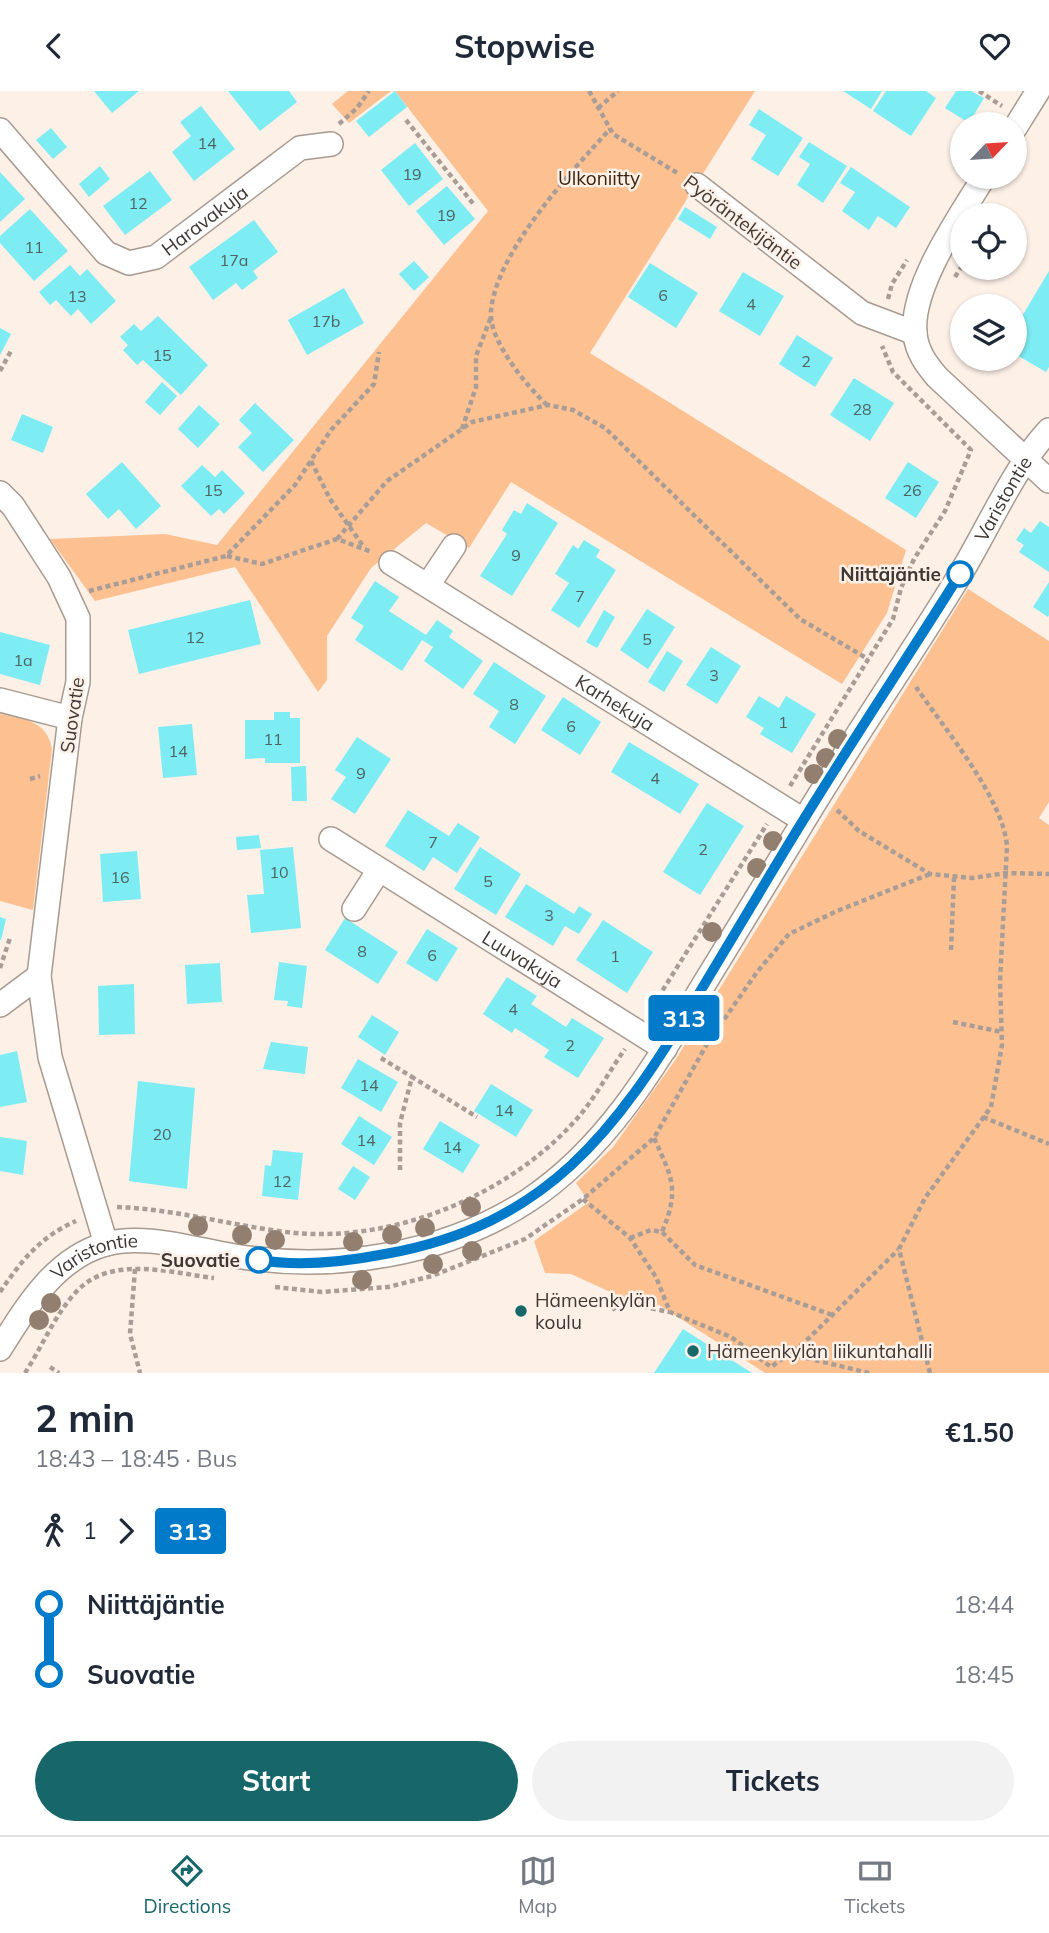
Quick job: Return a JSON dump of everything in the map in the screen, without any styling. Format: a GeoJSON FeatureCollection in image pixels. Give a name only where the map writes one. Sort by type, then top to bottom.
{"type":"FeatureCollection","features":[{"type":"Feature","properties":{"kind":"street"},"geometry":{"type":"LineString","coordinates":[[1025,112],[1038,91]]}},
{"type":"Feature","properties":{"kind":"street","name":"Haravakuja"},"geometry":{"type":"LineString","coordinates":[[0,130],[106,253],[129,263],[156,257],[300,148],[331,144]]}},
{"type":"Feature","properties":{"kind":"street","name":"Pyöräntekijäntie"},"geometry":{"type":"LineString","coordinates":[[697,185],[862,313],[915,333]]}},
{"type":"Feature","properties":{"kind":"street","name":"Varistontie"},"geometry":{"type":"LineString","coordinates":[[0,1349],[47,1282],[72,1259],[106,1244],[132,1241],[271,1262],[331,1263],[410,1250],[454,1237],[514,1209],[555,1179],[603,1136],[665,1049],[803,820],[895,677],[1026,462],[937,377],[921,358],[915,333],[918,300],[932,268],[978,189]]}},
{"type":"Feature","properties":{"kind":"street"},"geometry":{"type":"LineString","coordinates":[[1049,430],[1026,462],[1049,481]]}},
{"type":"Feature","properties":{"kind":"street","name":"Suovatie"},"geometry":{"type":"LineString","coordinates":[[0,493],[13,506],[70,596],[78,618],[78,682],[70,718],[39,976],[50,1057],[106,1244]]}},
{"type":"Feature","properties":{"kind":"street"},"geometry":{"type":"LineString","coordinates":[[428,585],[454,546]]}},
{"type":"Feature","properties":{"kind":"street","name":"Karhekuja"},"geometry":{"type":"LineString","coordinates":[[391,563],[803,820]]}},
{"type":"Feature","properties":{"kind":"street"},"geometry":{"type":"LineString","coordinates":[[0,700],[70,718]]}},
{"type":"Feature","properties":{"kind":"street","name":"Luuvakuja"},"geometry":{"type":"LineString","coordinates":[[331,839],[665,1049]]}},
{"type":"Feature","properties":{"kind":"street"},"geometry":{"type":"LineString","coordinates":[[354,909],[379,870]]}},
{"type":"Feature","properties":{"kind":"street"},"geometry":{"type":"LineString","coordinates":[[0,1005],[39,976]]}},
{"type":"Feature","properties":{"kind":"path"},"geometry":{"type":"LineString","coordinates":[[331,144],[339,123],[357,108],[369,91]]}},
{"type":"Feature","properties":{"kind":"path","name":"Pyöräntekijäntie"},"geometry":{"type":"LineString","coordinates":[[589,91],[612,134],[697,185]]}},
{"type":"Feature","properties":{"kind":"path"},"geometry":{"type":"LineString","coordinates":[[598,108],[618,91]]}},
{"type":"Feature","properties":{"kind":"path"},"geometry":{"type":"LineString","coordinates":[[979,91],[1003,106]]}},
{"type":"Feature","properties":{"kind":"path"},"geometry":{"type":"LineString","coordinates":[[406,120],[475,206]]}},
{"type":"Feature","properties":{"kind":"path"},"geometry":{"type":"LineString","coordinates":[[462,429],[476,387],[476,356],[491,316],[501,277],[526,232],[553,192],[610,129]]}},
{"type":"Feature","properties":{"kind":"path"},"geometry":{"type":"LineString","coordinates":[[0,1292],[20,1262],[53,1231],[114,1206],[136,1207],[295,1233],[326,1234],[374,1229],[440,1211],[509,1177],[574,1123],[636,1032],[894,619],[901,588],[914,559],[945,512],[971,450],[893,372],[882,351],[882,320],[892,284],[912,252]]}},
{"type":"Feature","properties":{"kind":"path"},"geometry":{"type":"LineString","coordinates":[[491,316],[496,335],[511,363],[529,389],[548,405]]}},
{"type":"Feature","properties":{"kind":"path"},"geometry":{"type":"LineString","coordinates":[[0,370],[11,351]]}},
{"type":"Feature","properties":{"kind":"path"},"geometry":{"type":"LineString","coordinates":[[226,556],[295,485],[331,429],[374,384],[379,352]]}},
{"type":"Feature","properties":{"kind":"path"},"geometry":{"type":"LineString","coordinates":[[70,596],[226,556],[261,563],[337,539],[387,481],[471,422],[548,405],[573,410],[605,428],[800,619],[868,659]]}},
{"type":"Feature","properties":{"kind":"path"},"geometry":{"type":"LineString","coordinates":[[311,460],[330,499],[363,547]]}},
{"type":"Feature","properties":{"kind":"path"},"geometry":{"type":"LineString","coordinates":[[337,539],[363,547],[391,563]]}},
{"type":"Feature","properties":{"kind":"path"},"geometry":{"type":"LineString","coordinates":[[612,1310],[622,1302],[670,1312],[731,1337],[771,1367],[832,1315],[899,1249],[925,1198],[990,1107],[1002,1032],[1000,981],[1006,829],[994,805],[916,687],[895,677],[862,668]]}},
{"type":"Feature","properties":{"kind":"path"},"geometry":{"type":"LineString","coordinates":[[794,778],[821,795],[859,831],[930,874],[954,878],[1006,873],[1049,874]]}},
{"type":"Feature","properties":{"kind":"path"},"geometry":{"type":"LineString","coordinates":[[269,1286],[322,1292],[388,1287],[432,1276],[525,1239],[583,1199],[654,1138],[706,1044],[757,972],[789,934],[837,911],[930,874]]}},
{"type":"Feature","properties":{"kind":"path"},"geometry":{"type":"LineString","coordinates":[[951,950],[954,878]]}},
{"type":"Feature","properties":{"kind":"path"},"geometry":{"type":"LineString","coordinates":[[0,968],[10,938]]}},
{"type":"Feature","properties":{"kind":"path"},"geometry":{"type":"LineString","coordinates":[[953,1022],[1002,1032]]}},
{"type":"Feature","properties":{"kind":"path"},"geometry":{"type":"LineString","coordinates":[[381,1058],[477,1117]]}},
{"type":"Feature","properties":{"kind":"path"},"geometry":{"type":"LineString","coordinates":[[400,1170],[400,1123],[412,1077]]}},
{"type":"Feature","properties":{"kind":"path"},"geometry":{"type":"LineString","coordinates":[[983,1117],[1022,1136],[1049,1144]]}},
{"type":"Feature","properties":{"kind":"path"},"geometry":{"type":"LineString","coordinates":[[654,1138],[671,1176],[674,1203],[662,1232]]}},
{"type":"Feature","properties":{"kind":"path"},"geometry":{"type":"LineString","coordinates":[[583,1199],[630,1238],[656,1277],[670,1312]]}},
{"type":"Feature","properties":{"kind":"path"},"geometry":{"type":"LineString","coordinates":[[630,1238],[651,1230],[662,1232],[695,1265],[832,1315]]}},
{"type":"Feature","properties":{"kind":"path"},"geometry":{"type":"LineString","coordinates":[[899,1249],[930,1373]]}},
{"type":"Feature","properties":{"kind":"path"},"geometry":{"type":"LineString","coordinates":[[25,1373],[77,1291],[99,1276],[121,1269],[135,1269],[216,1279]]}},
{"type":"Feature","properties":{"kind":"path"},"geometry":{"type":"LineString","coordinates":[[135,1269],[130,1334],[140,1373]]}},
{"type":"Feature","properties":{"kind":"path"},"geometry":{"type":"LineString","coordinates":[[789,1353],[869,1373]]}},
{"type":"Feature","properties":{"kind":"path"},"geometry":{"type":"LineString","coordinates":[[50,1367],[59,1373]]}},
{"type":"Feature","properties":{"kind":"green space"},"geometry":{"type":"Polygon","coordinates":[[[348,91],[391,91],[349,123],[332,104],[348,91]]]}},
{"type":"Feature","properties":{"kind":"green space","name":"Ulkoniitty"},"geometry":{"type":"Polygon","coordinates":[[[395,91],[755,91],[590,353],[906,550],[887,613],[842,684],[511,482],[469,548],[426,523],[371,568],[327,636],[327,680],[318,692],[235,567],[95,601],[50,539],[165,534],[217,545],[488,211],[395,91]]]}},
{"type":"Feature","properties":{"kind":"green space"},"geometry":{"type":"Polygon","coordinates":[[[968,589],[1049,641],[1049,802],[1039,818],[1049,825],[1049,1373],[765,1373],[659,1305],[645,1308],[571,1274],[545,1273],[534,1241],[589,1202],[576,1183],[613,1147],[676,1059],[968,589]]]}},
{"type":"Feature","properties":{"kind":"green space"},"geometry":{"type":"Polygon","coordinates":[[[0,714],[26,720],[40,727],[49,739],[52,749],[33,910],[0,901],[0,714]]]}},
{"type":"Feature","properties":{"kind":"building"},"geometry":{"type":"Polygon","coordinates":[[[94,91],[139,91],[112,113],[94,91]]]}},
{"type":"Feature","properties":{"kind":"building"},"geometry":{"type":"Polygon","coordinates":[[[228,91],[289,91],[297,102],[260,131],[228,91]]]}},
{"type":"Feature","properties":{"kind":"building"},"geometry":{"type":"Polygon","coordinates":[[[395,91],[407,107],[369,137],[356,121],[395,91]]]}},
{"type":"Feature","properties":{"kind":"building"},"geometry":{"type":"Polygon","coordinates":[[[843,91],[882,91],[871,109],[843,91]]]}},
{"type":"Feature","properties":{"kind":"building"},"geometry":{"type":"Polygon","coordinates":[[[886,91],[926,91],[936,98],[911,136],[873,111],[886,91]]]}},
{"type":"Feature","properties":{"kind":"building"},"geometry":{"type":"Polygon","coordinates":[[[956,91],[971,91],[984,98],[976,112],[951,112],[945,108],[956,91]]]}},
{"type":"Feature","properties":{"kind":"building"},"geometry":{"type":"Polygon","coordinates":[[[201,106],[235,149],[194,181],[172,152],[191,136],[180,122],[201,106]]]}},
{"type":"Feature","properties":{"kind":"building"},"geometry":{"type":"Polygon","coordinates":[[[759,109],[803,138],[778,176],[751,159],[766,135],[749,125],[759,109]]]}},
{"type":"Feature","properties":{"kind":"building"},"geometry":{"type":"Polygon","coordinates":[[[51,128],[67,147],[53,159],[36,140],[51,128]]]}},
{"type":"Feature","properties":{"kind":"building"},"geometry":{"type":"Polygon","coordinates":[[[809,142],[847,166],[823,203],[797,185],[810,164],[799,157],[809,142]]]}},
{"type":"Feature","properties":{"kind":"building"},"geometry":{"type":"Polygon","coordinates":[[[415,143],[443,179],[409,206],[381,170],[415,143]]]}},
{"type":"Feature","properties":{"kind":"building"},"geometry":{"type":"Polygon","coordinates":[[[100,166],[110,179],[89,197],[79,184],[100,166]]]}},
{"type":"Feature","properties":{"kind":"building"},"geometry":{"type":"Polygon","coordinates":[[[851,167],[910,207],[896,228],[878,216],[869,230],[842,211],[855,192],[840,183],[851,167]]]}},
{"type":"Feature","properties":{"kind":"building"},"geometry":{"type":"Polygon","coordinates":[[[150,171],[172,200],[125,235],[103,206],[150,171]]]}},
{"type":"Feature","properties":{"kind":"building"},"geometry":{"type":"Polygon","coordinates":[[[0,172],[25,199],[0,222],[0,172]]]}},
{"type":"Feature","properties":{"kind":"building"},"geometry":{"type":"Polygon","coordinates":[[[447,186],[475,219],[444,245],[416,211],[447,186]]]}},
{"type":"Feature","properties":{"kind":"building"},"geometry":{"type":"Polygon","coordinates":[[[685,207],[717,227],[710,239],[678,219],[685,207]]]}},
{"type":"Feature","properties":{"kind":"building"},"geometry":{"type":"Polygon","coordinates":[[[30,209],[68,251],[34,281],[0,243],[0,236],[30,209]]]}},
{"type":"Feature","properties":{"kind":"building"},"geometry":{"type":"Polygon","coordinates":[[[254,220],[278,252],[253,271],[258,278],[242,290],[236,283],[213,300],[189,267],[254,220]]]}},
{"type":"Feature","properties":{"kind":"building"},"geometry":{"type":"Polygon","coordinates":[[[414,261],[429,277],[414,291],[399,274],[414,261]]]}},
{"type":"Feature","properties":{"kind":"building"},"geometry":{"type":"Polygon","coordinates":[[[650,263],[698,293],[676,328],[628,297],[650,263]]]}},
{"type":"Feature","properties":{"kind":"building"},"geometry":{"type":"Polygon","coordinates":[[[70,265],[80,276],[87,269],[116,301],[91,324],[78,309],[71,316],[56,300],[50,305],[39,292],[70,265]]]}},
{"type":"Feature","properties":{"kind":"building"},"geometry":{"type":"Polygon","coordinates":[[[1049,271],[1049,367],[1046,372],[1027,361],[1027,308],[1049,271]]]}},
{"type":"Feature","properties":{"kind":"building"},"geometry":{"type":"Polygon","coordinates":[[[743,272],[784,296],[760,336],[719,311],[743,272]]]}},
{"type":"Feature","properties":{"kind":"building"},"geometry":{"type":"Polygon","coordinates":[[[344,288],[364,323],[307,355],[288,320],[344,288]]]}},
{"type":"Feature","properties":{"kind":"building"},"geometry":{"type":"Polygon","coordinates":[[[158,316],[208,365],[181,395],[143,360],[137,365],[123,350],[128,345],[120,337],[134,324],[141,331],[158,316]]]}},
{"type":"Feature","properties":{"kind":"building"},"geometry":{"type":"Polygon","coordinates":[[[0,328],[11,334],[0,355],[0,328]]]}},
{"type":"Feature","properties":{"kind":"building"},"geometry":{"type":"Polygon","coordinates":[[[797,335],[833,358],[815,387],[779,364],[797,335]]]}},
{"type":"Feature","properties":{"kind":"building"},"geometry":{"type":"Polygon","coordinates":[[[854,378],[894,403],[870,441],[830,415],[854,378]]]}},
{"type":"Feature","properties":{"kind":"building"},"geometry":{"type":"Polygon","coordinates":[[[162,382],[177,396],[160,415],[145,402],[162,382]]]}},
{"type":"Feature","properties":{"kind":"building"},"geometry":{"type":"Polygon","coordinates":[[[255,403],[294,440],[263,472],[238,447],[252,433],[239,420],[255,403]]]}},
{"type":"Feature","properties":{"kind":"building"},"geometry":{"type":"Polygon","coordinates":[[[199,405],[220,424],[198,448],[178,429],[199,405]]]}},
{"type":"Feature","properties":{"kind":"building"},"geometry":{"type":"Polygon","coordinates":[[[22,414],[53,427],[43,453],[11,440],[22,414]]]}},
{"type":"Feature","properties":{"kind":"building"},"geometry":{"type":"Polygon","coordinates":[[[122,462],[161,506],[136,529],[119,509],[108,519],[86,494],[122,462]]]}},
{"type":"Feature","properties":{"kind":"building"},"geometry":{"type":"Polygon","coordinates":[[[908,462],[939,482],[916,518],[885,498],[908,462]]]}},
{"type":"Feature","properties":{"kind":"building"},"geometry":{"type":"Polygon","coordinates":[[[202,465],[215,477],[222,470],[245,493],[224,514],[219,509],[211,516],[181,486],[202,465]]]}},
{"type":"Feature","properties":{"kind":"building"},"geometry":{"type":"Polygon","coordinates":[[[527,503],[558,523],[512,596],[480,576],[507,534],[502,530],[514,510],[521,514],[527,503]]]}},
{"type":"Feature","properties":{"kind":"building"},"geometry":{"type":"Polygon","coordinates":[[[1040,521],[1049,527],[1049,572],[1019,552],[1024,545],[1016,540],[1024,528],[1031,533],[1040,521]]]}},
{"type":"Feature","properties":{"kind":"building"},"geometry":{"type":"Polygon","coordinates":[[[584,540],[600,550],[596,557],[616,570],[579,628],[551,610],[569,583],[555,574],[573,545],[578,549],[584,540]]]}},
{"type":"Feature","properties":{"kind":"building"},"geometry":{"type":"Polygon","coordinates":[[[375,581],[399,597],[389,611],[426,635],[437,620],[453,631],[449,637],[483,661],[463,689],[424,661],[433,647],[422,640],[402,671],[355,640],[364,626],[351,618],[375,581]]]}},
{"type":"Feature","properties":{"kind":"building"},"geometry":{"type":"Polygon","coordinates":[[[1049,582],[1049,615],[1048,617],[1033,607],[1049,582]]]}},
{"type":"Feature","properties":{"kind":"building"},"geometry":{"type":"Polygon","coordinates":[[[250,600],[261,644],[139,674],[128,630],[250,600]]]}},
{"type":"Feature","properties":{"kind":"building"},"geometry":{"type":"Polygon","coordinates":[[[647,609],[675,627],[648,669],[620,650],[647,609]]]}},
{"type":"Feature","properties":{"kind":"building"},"geometry":{"type":"Polygon","coordinates":[[[604,610],[615,617],[597,648],[586,642],[604,610]]]}},
{"type":"Feature","properties":{"kind":"building"},"geometry":{"type":"Polygon","coordinates":[[[0,632],[50,645],[40,685],[0,674],[0,632]]]}},
{"type":"Feature","properties":{"kind":"building"},"geometry":{"type":"Polygon","coordinates":[[[711,647],[741,666],[717,704],[686,685],[711,647]]]}},
{"type":"Feature","properties":{"kind":"building"},"geometry":{"type":"Polygon","coordinates":[[[667,651],[683,661],[664,692],[648,682],[667,651]]]}},
{"type":"Feature","properties":{"kind":"building"},"geometry":{"type":"Polygon","coordinates":[[[494,662],[546,696],[515,744],[489,727],[499,711],[473,694],[494,662]]]}},
{"type":"Feature","properties":{"kind":"building"},"geometry":{"type":"Polygon","coordinates":[[[759,696],[779,708],[786,696],[816,714],[792,753],[760,734],[764,728],[746,717],[759,696]]]}},
{"type":"Feature","properties":{"kind":"building"},"geometry":{"type":"Polygon","coordinates":[[[563,697],[601,722],[580,755],[541,730],[563,697]]]}},
{"type":"Feature","properties":{"kind":"building"},"geometry":{"type":"Polygon","coordinates":[[[274,712],[290,712],[290,718],[300,718],[300,763],[265,763],[265,758],[245,759],[245,720],[274,720],[274,712]]]}},
{"type":"Feature","properties":{"kind":"building"},"geometry":{"type":"Polygon","coordinates":[[[192,724],[197,775],[163,778],[158,727],[192,724]]]}},
{"type":"Feature","properties":{"kind":"building"},"geometry":{"type":"Polygon","coordinates":[[[357,737],[391,759],[355,814],[331,799],[346,777],[335,770],[357,737]]]}},
{"type":"Feature","properties":{"kind":"building"},"geometry":{"type":"Polygon","coordinates":[[[629,742],[699,784],[680,814],[611,772],[629,742]]]}},
{"type":"Feature","properties":{"kind":"building"},"geometry":{"type":"Polygon","coordinates":[[[306,766],[307,801],[292,801],[291,767],[306,766]]]}},
{"type":"Feature","properties":{"kind":"building"},"geometry":{"type":"Polygon","coordinates":[[[707,803],[744,826],[700,895],[663,872],[707,803]]]}},
{"type":"Feature","properties":{"kind":"building"},"geometry":{"type":"Polygon","coordinates":[[[408,810],[449,836],[458,823],[480,837],[457,873],[433,857],[424,871],[385,846],[408,810]]]}},
{"type":"Feature","properties":{"kind":"building"},"geometry":{"type":"Polygon","coordinates":[[[259,835],[261,848],[237,850],[236,837],[259,835]]]}},
{"type":"Feature","properties":{"kind":"building"},"geometry":{"type":"Polygon","coordinates":[[[293,847],[301,928],[251,933],[247,895],[264,894],[260,850],[293,847]]]}},
{"type":"Feature","properties":{"kind":"building"},"geometry":{"type":"Polygon","coordinates":[[[480,847],[521,874],[496,915],[454,889],[480,847]]]}},
{"type":"Feature","properties":{"kind":"building"},"geometry":{"type":"Polygon","coordinates":[[[137,851],[141,899],[103,902],[100,854],[137,851]]]}},
{"type":"Feature","properties":{"kind":"building"},"geometry":{"type":"Polygon","coordinates":[[[526,884],[574,914],[579,906],[592,914],[579,934],[565,926],[553,946],[505,917],[526,884]]]}},
{"type":"Feature","properties":{"kind":"building"},"geometry":{"type":"Polygon","coordinates":[[[0,917],[6,919],[1,940],[0,940],[0,917]]]}},
{"type":"Feature","properties":{"kind":"building"},"geometry":{"type":"Polygon","coordinates":[[[345,918],[398,952],[378,984],[325,950],[345,918]]]}},
{"type":"Feature","properties":{"kind":"building"},"geometry":{"type":"Polygon","coordinates":[[[603,920],[653,952],[627,993],[576,960],[603,920]]]}},
{"type":"Feature","properties":{"kind":"building"},"geometry":{"type":"Polygon","coordinates":[[[427,929],[458,948],[437,982],[406,963],[427,929]]]}},
{"type":"Feature","properties":{"kind":"building"},"geometry":{"type":"Polygon","coordinates":[[[279,962],[307,966],[302,1008],[287,1006],[288,1001],[274,1000],[279,962]]]}},
{"type":"Feature","properties":{"kind":"building"},"geometry":{"type":"Polygon","coordinates":[[[220,963],[222,1002],[187,1004],[185,965],[220,963]]]}},
{"type":"Feature","properties":{"kind":"building"},"geometry":{"type":"Polygon","coordinates":[[[507,977],[537,996],[531,1004],[566,1027],[572,1018],[604,1038],[578,1078],[544,1057],[549,1050],[515,1028],[512,1033],[483,1014],[507,977]]]}},
{"type":"Feature","properties":{"kind":"building"},"geometry":{"type":"Polygon","coordinates":[[[134,984],[135,1034],[99,1035],[98,986],[134,984]]]}},
{"type":"Feature","properties":{"kind":"building"},"geometry":{"type":"Polygon","coordinates":[[[372,1015],[399,1032],[385,1055],[358,1037],[372,1015]]]}},
{"type":"Feature","properties":{"kind":"building"},"geometry":{"type":"Polygon","coordinates":[[[271,1042],[308,1047],[305,1074],[263,1069],[271,1042]]]}},
{"type":"Feature","properties":{"kind":"building"},"geometry":{"type":"Polygon","coordinates":[[[17,1051],[27,1102],[0,1107],[0,1055],[17,1051]]]}},
{"type":"Feature","properties":{"kind":"building"},"geometry":{"type":"Polygon","coordinates":[[[358,1059],[398,1082],[381,1112],[341,1088],[358,1059]]]}},
{"type":"Feature","properties":{"kind":"building"},"geometry":{"type":"Polygon","coordinates":[[[138,1081],[195,1088],[187,1189],[129,1181],[138,1081]]]}},
{"type":"Feature","properties":{"kind":"building"},"geometry":{"type":"Polygon","coordinates":[[[491,1084],[533,1110],[516,1137],[474,1111],[491,1084]]]}},
{"type":"Feature","properties":{"kind":"building"},"geometry":{"type":"Polygon","coordinates":[[[359,1116],[392,1137],[374,1165],[341,1144],[359,1116]]]}},
{"type":"Feature","properties":{"kind":"building"},"geometry":{"type":"Polygon","coordinates":[[[440,1121],[480,1145],[463,1173],[423,1149],[440,1121]]]}},
{"type":"Feature","properties":{"kind":"building"},"geometry":{"type":"Polygon","coordinates":[[[0,1137],[27,1141],[23,1175],[0,1171],[0,1137]]]}},
{"type":"Feature","properties":{"kind":"building"},"geometry":{"type":"Polygon","coordinates":[[[273,1150],[303,1153],[298,1200],[262,1196],[265,1165],[271,1166],[273,1150]]]}},
{"type":"Feature","properties":{"kind":"building"},"geometry":{"type":"Polygon","coordinates":[[[353,1166],[370,1177],[355,1200],[338,1189],[353,1166]]]}},
{"type":"Feature","properties":{"kind":"building","name":"Hämeenkylän liikuntahalli"},"geometry":{"type":"Polygon","coordinates":[[[683,1329],[752,1373],[654,1373],[683,1329]]]}},
{"type":"Feature","properties":{"kind":"bus line","name":"313"},"geometry":{"type":"LineString","coordinates":[[259,1260],[331,1263],[410,1250],[454,1237],[499,1217],[532,1198],[603,1136],[665,1049],[803,820],[960,574]]}},
{"type":"Feature","properties":{"kind":"place","name":"Niittäjäntie"},"geometry":{"type":"Point","coordinates":[960,574]}},
{"type":"Feature","properties":{"kind":"place","name":"Suovatie"},"geometry":{"type":"Point","coordinates":[259,1260]}},
{"type":"Feature","properties":{"kind":"place","name":"Hämeenkylän koulu"},"geometry":{"type":"Point","coordinates":[521,1311]}},
{"type":"Feature","properties":{"kind":"place","name":"Hämeenkylän liikuntahalli"},"geometry":{"type":"Point","coordinates":[693,1351]}}]}
